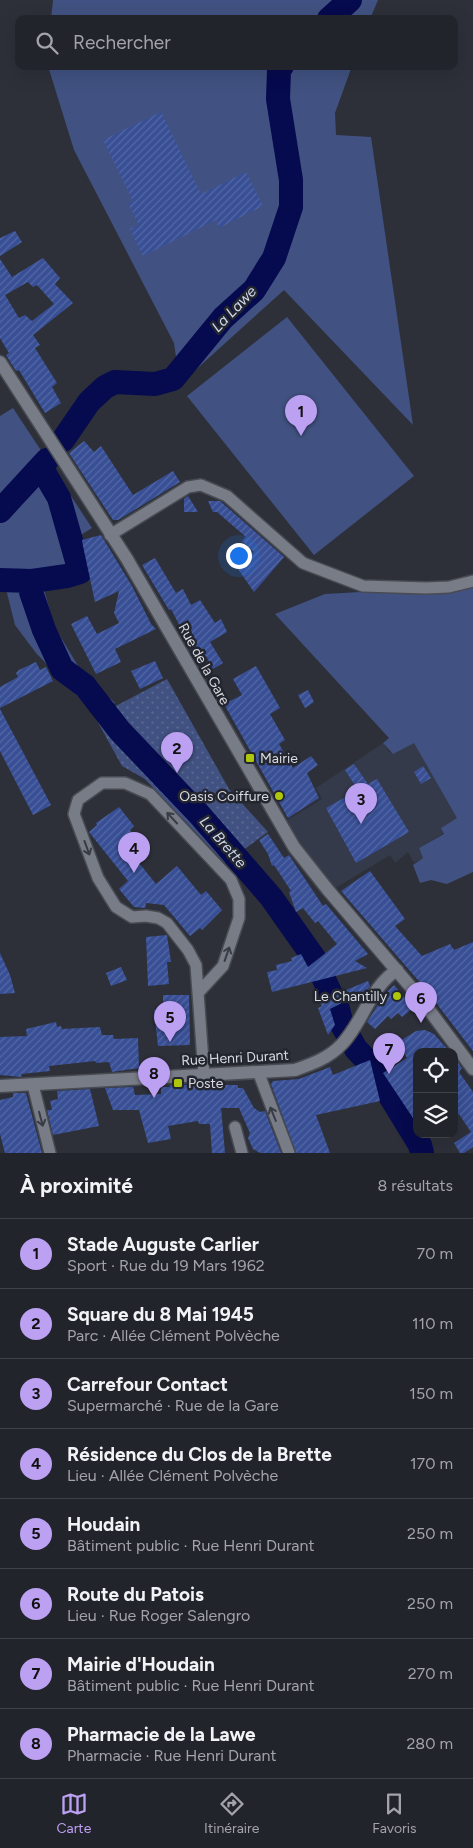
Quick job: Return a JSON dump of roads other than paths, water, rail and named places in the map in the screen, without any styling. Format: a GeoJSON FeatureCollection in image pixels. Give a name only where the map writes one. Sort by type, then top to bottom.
{"type":"FeatureCollection","features":[{"type":"Feature","properties":{"kind":"main road","name":"Rue de la Gare"},"geometry":{"type":"LineString","coordinates":[[0,362],[127,559],[294,847],[328,890],[397,970],[473,1069]]}},
{"type":"Feature","properties":{"kind":"main road","name":"Rue Henri Durant"},"geometry":{"type":"LineString","coordinates":[[0,1086],[204,1075],[259,1074],[295,1070],[318,1062],[344,1043],[380,986],[389,975],[397,970]]}},
{"type":"Feature","properties":{"kind":"street"},"geometry":{"type":"LineString","coordinates":[[110,535],[188,486],[201,485],[227,496],[303,562],[363,586],[426,588],[473,582]]}},
{"type":"Feature","properties":{"kind":"street"},"geometry":{"type":"LineString","coordinates":[[199,992],[223,966],[239,918],[239,899],[231,880],[150,794],[125,783],[102,784],[78,800],[74,814],[98,878],[116,907],[132,917],[146,916],[158,918],[167,923],[188,950],[196,965],[204,1075]]}},
{"type":"Feature","properties":{"kind":"street"},"geometry":{"type":"LineString","coordinates":[[259,1074],[289,1153]]}},
{"type":"Feature","properties":{"kind":"street"},"geometry":{"type":"LineString","coordinates":[[33,1085],[50,1153]]}},
{"type":"Feature","properties":{"kind":"street"},"geometry":{"type":"LineString","coordinates":[[235,1127],[242,1153]]}},
{"type":"Feature","properties":{"kind":"waterway","name":"La Lawe"},"geometry":{"type":"LineString","coordinates":[[333,15],[350,0]]}},
{"type":"Feature","properties":{"kind":"waterway","name":"La Lawe"},"geometry":{"type":"LineString","coordinates":[[63,440],[89,402],[105,387],[115,382],[155,384],[173,379],[223,318],[254,290],[274,258],[291,207],[291,180],[278,99],[279,70]]}},
{"type":"Feature","properties":{"kind":"waterway","name":"La Lawe"},"geometry":{"type":"LineString","coordinates":[[0,511],[47,460]]}},
{"type":"Feature","properties":{"kind":"waterway","name":"La Brette"},"geometry":{"type":"LineString","coordinates":[[41,467],[59,498],[80,572],[67,576],[32,581],[31,592],[44,630],[62,669],[85,686],[120,731],[198,813],[271,897],[314,958],[338,1009],[342,1025],[356,1049],[371,1065],[420,1145],[422,1153]]}},
{"type":"Feature","properties":{"kind":"waterway"},"geometry":{"type":"LineString","coordinates":[[0,580],[32,581]]}},
{"type":"Feature","properties":{"kind":"place","name":"Stade Auguste Carlier"},"geometry":{"type":"Point","coordinates":[301,436]}},
{"type":"Feature","properties":{"kind":"place","name":"Mairie"},"geometry":{"type":"Point","coordinates":[250,758]}},
{"type":"Feature","properties":{"kind":"place","name":"Square du 8 Mai 1945"},"geometry":{"type":"Point","coordinates":[177,773]}},
{"type":"Feature","properties":{"kind":"place","name":"Oasis Coiffure"},"geometry":{"type":"Point","coordinates":[279,796]}},
{"type":"Feature","properties":{"kind":"place","name":"Carrefour Contact"},"geometry":{"type":"Point","coordinates":[361,824]}},
{"type":"Feature","properties":{"kind":"place","name":"Résidence du Clos de la Brette"},"geometry":{"type":"Point","coordinates":[134,873]}},
{"type":"Feature","properties":{"kind":"place","name":"Le Chantilly"},"geometry":{"type":"Point","coordinates":[397,996]}},
{"type":"Feature","properties":{"kind":"place","name":"Route du Patois"},"geometry":{"type":"Point","coordinates":[421,1023]}},
{"type":"Feature","properties":{"kind":"place","name":"Houdain"},"geometry":{"type":"Point","coordinates":[170,1042]}},
{"type":"Feature","properties":{"kind":"place","name":"Mairie d'Houdain"},"geometry":{"type":"Point","coordinates":[389,1074]}},
{"type":"Feature","properties":{"kind":"place","name":"Poste"},"geometry":{"type":"Point","coordinates":[178,1083]}},
{"type":"Feature","properties":{"kind":"place","name":"Pharmacie de la Lawe"},"geometry":{"type":"Point","coordinates":[154,1098]}}]}
